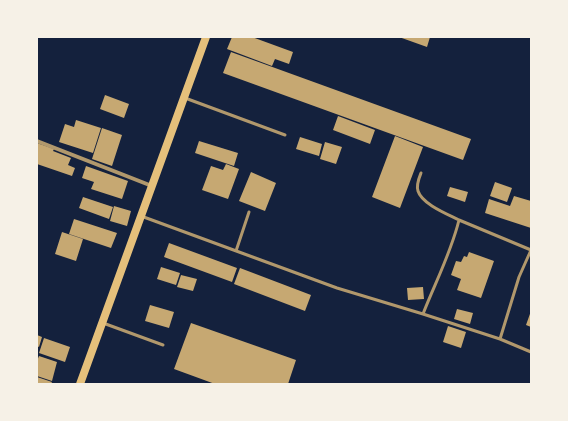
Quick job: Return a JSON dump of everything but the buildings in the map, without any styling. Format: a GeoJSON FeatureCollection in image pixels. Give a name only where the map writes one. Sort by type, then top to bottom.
{"type":"FeatureCollection","features":[{"type":"Feature","properties":{"kind":"main road"},"geometry":{"type":"LineString","coordinates":[[80,384],[206,37]]}},
{"type":"Feature","properties":{"kind":"street"},"geometry":{"type":"LineString","coordinates":[[37,141],[152,186]]}},
{"type":"Feature","properties":{"kind":"lane"},"geometry":{"type":"LineString","coordinates":[[184,98],[285,135]]}},
{"type":"Feature","properties":{"kind":"lane"},"geometry":{"type":"LineString","coordinates":[[421,173],[417,183],[418,192],[426,201],[440,211],[531,250],[519,278],[500,339]]}},
{"type":"Feature","properties":{"kind":"lane"},"geometry":{"type":"LineString","coordinates":[[236,251],[249,212]]}},
{"type":"Feature","properties":{"kind":"lane"},"geometry":{"type":"LineString","coordinates":[[141,216],[337,288],[500,339],[531,352]]}},
{"type":"Feature","properties":{"kind":"lane"},"geometry":{"type":"LineString","coordinates":[[423,314],[439,279],[456,231],[458,220]]}},
{"type":"Feature","properties":{"kind":"lane"},"geometry":{"type":"LineString","coordinates":[[102,323],[163,345]]}}]}
